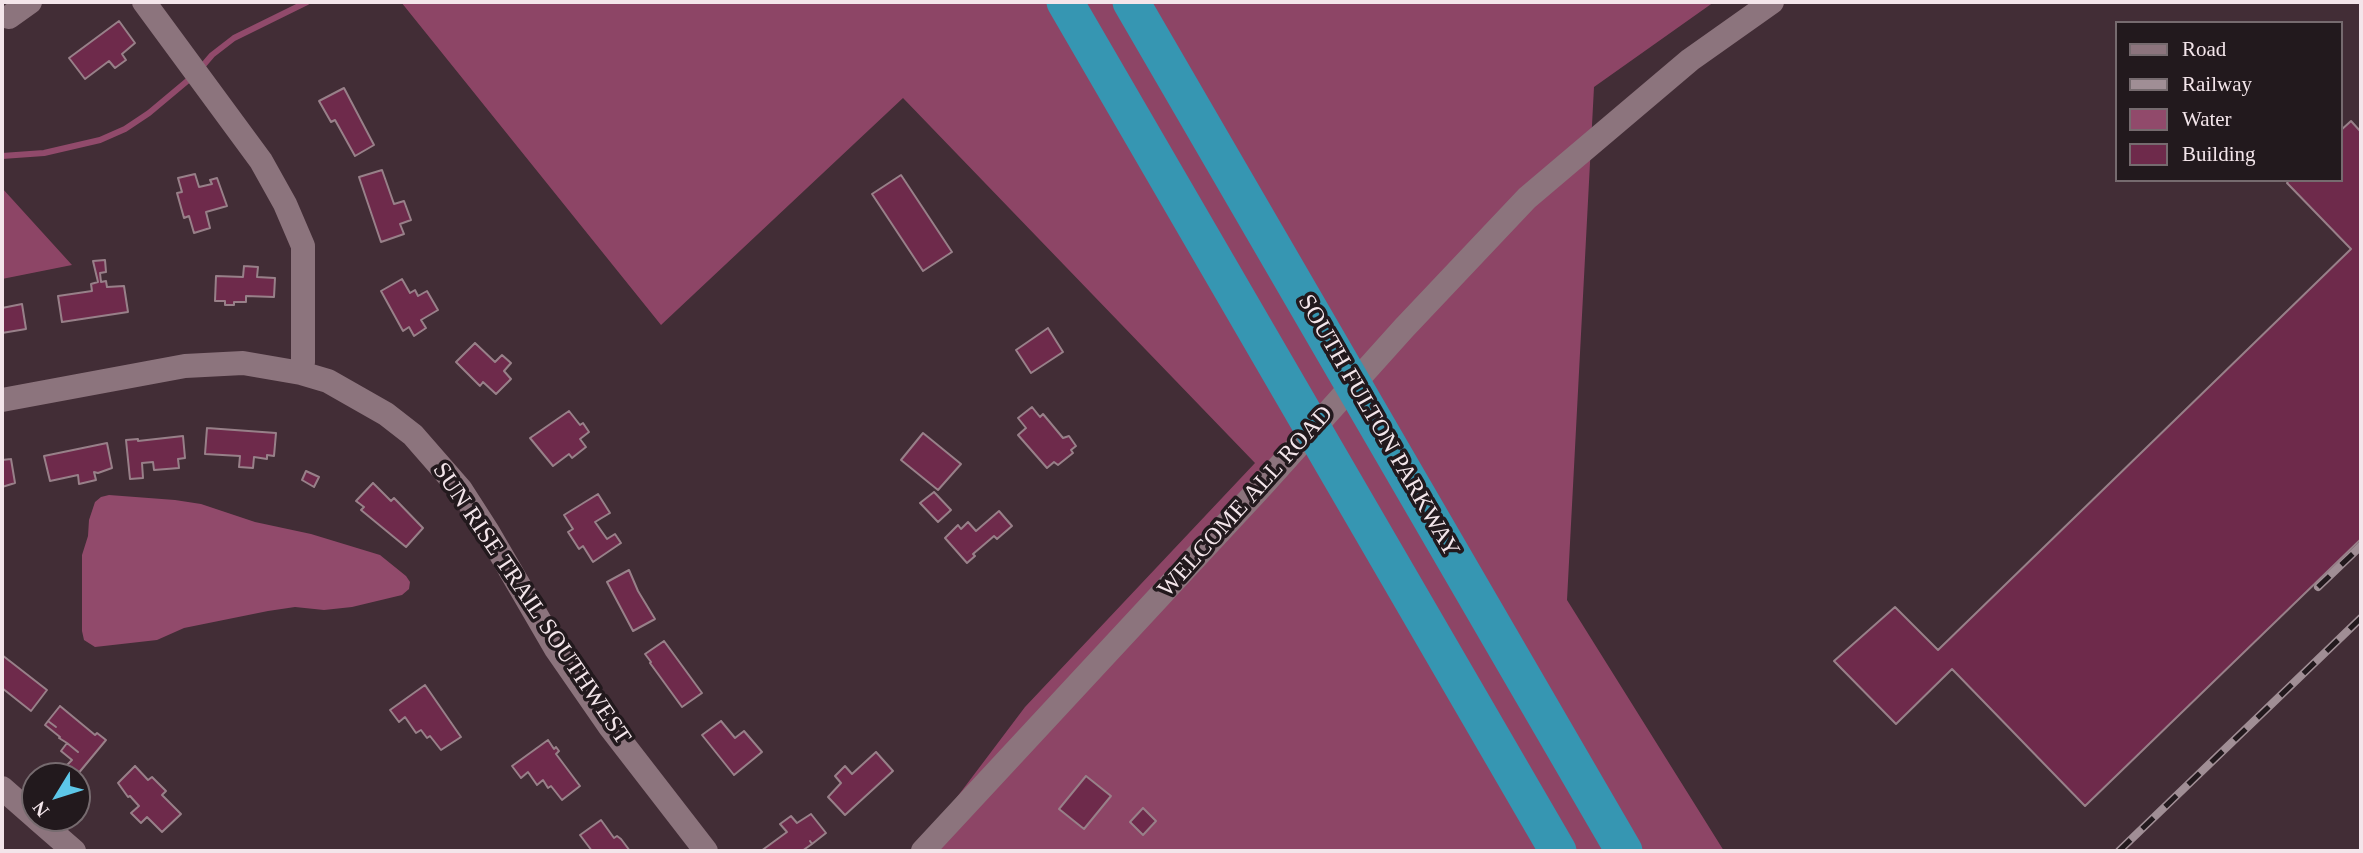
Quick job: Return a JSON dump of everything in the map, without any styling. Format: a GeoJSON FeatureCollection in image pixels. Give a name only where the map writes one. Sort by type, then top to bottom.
{"type":"FeatureCollection","features":[{"type":"Feature","properties":{"kind":"highway"},"geometry":{"type":"LineString","coordinates":[[1065,2],[1558,851]]}},
{"type":"Feature","properties":{"kind":"highway","name":"SOUTH FULTON PARKWAY"},"geometry":{"type":"LineString","coordinates":[[1131,2],[1624,851]]}},
{"type":"Feature","properties":{"kind":"street"},"geometry":{"type":"LineString","coordinates":[[9,17],[30,2]]}},
{"type":"Feature","properties":{"kind":"street"},"geometry":{"type":"LineString","coordinates":[[144,2],[261,161],[290,215],[303,246],[301,373]]}},
{"type":"Feature","properties":{"kind":"street","name":"WELCOME ALL ROAD"},"geometry":{"type":"LineString","coordinates":[[923,851],[1527,198],[1690,60],[1772,2]]}},
{"type":"Feature","properties":{"kind":"street","name":"SUN RISE TRAIL SOUTHWEST"},"geometry":{"type":"LineString","coordinates":[[2,400],[185,366],[243,363],[301,373],[336,385],[386,414],[413,435],[461,490],[564,660],[610,727],[706,851]]}},
{"type":"Feature","properties":{"kind":"street"},"geometry":{"type":"LineString","coordinates":[[2,788],[21,804]]}},
{"type":"Feature","properties":{"kind":"street"},"geometry":{"type":"LineString","coordinates":[[53,832],[74,851]]}},
{"type":"Feature","properties":{"kind":"shaded area"},"geometry":{"type":"Polygon","coordinates":[[[401,2],[1714,2],[1594,87],[1567,600],[1724,851],[912,851],[939,821],[1025,707],[1255,463],[903,98],[661,325],[401,2]]]}},
{"type":"Feature","properties":{"kind":"shaded area"},"geometry":{"type":"Polygon","coordinates":[[[2,188],[72,265],[2,279],[2,188]]]}},
{"type":"Feature","properties":{"kind":"water"},"geometry":{"type":"Polygon","coordinates":[[[109,495],[201,504],[255,522],[311,534],[380,555],[406,576],[410,582],[409,589],[402,595],[352,607],[324,610],[295,607],[268,611],[184,628],[157,640],[95,647],[84,640],[82,631],[82,555],[95,502],[109,495]]]}},
{"type":"Feature","properties":{"kind":"building"},"geometry":{"type":"Polygon","coordinates":[[[119,21],[135,43],[122,54],[126,60],[115,68],[109,61],[85,79],[69,58],[119,21]]]}},
{"type":"Feature","properties":{"kind":"building"},"geometry":{"type":"Polygon","coordinates":[[[344,88],[374,145],[355,156],[335,120],[331,122],[319,101],[344,88]]]}},
{"type":"Feature","properties":{"kind":"building"},"geometry":{"type":"Polygon","coordinates":[[[2351,121],[2361,132],[2361,539],[2085,806],[1952,669],[1896,724],[1834,661],[1895,607],[1938,650],[2351,249],[2287,183],[2342,182],[2342,129],[2351,121]]]}},
{"type":"Feature","properties":{"kind":"building"},"geometry":{"type":"Polygon","coordinates":[[[382,170],[394,204],[404,201],[411,220],[400,224],[404,234],[381,242],[359,177],[382,170]]]}},
{"type":"Feature","properties":{"kind":"building"},"geometry":{"type":"Polygon","coordinates":[[[195,174],[199,187],[212,184],[210,180],[217,178],[227,206],[206,212],[210,228],[194,233],[189,216],[184,218],[177,193],[182,192],[178,178],[195,174]]]}},
{"type":"Feature","properties":{"kind":"building"},"geometry":{"type":"Polygon","coordinates":[[[901,175],[952,252],[923,271],[872,194],[901,175]]]}},
{"type":"Feature","properties":{"kind":"building"},"geometry":{"type":"Polygon","coordinates":[[[105,260],[106,272],[100,273],[101,282],[106,281],[107,287],[124,286],[128,312],[62,322],[58,296],[92,291],[91,284],[98,282],[93,261],[105,260]]]}},
{"type":"Feature","properties":{"kind":"building"},"geometry":{"type":"Polygon","coordinates":[[[244,266],[258,267],[257,277],[275,278],[274,297],[246,296],[246,302],[234,302],[234,305],[215,301],[216,276],[243,277],[244,266]]]}},
{"type":"Feature","properties":{"kind":"building"},"geometry":{"type":"Polygon","coordinates":[[[402,279],[410,293],[415,290],[418,296],[427,291],[438,310],[421,320],[426,328],[414,336],[409,327],[403,331],[381,291],[402,279]]]}},
{"type":"Feature","properties":{"kind":"building"},"geometry":{"type":"Polygon","coordinates":[[[22,304],[26,329],[2,333],[2,308],[22,304]]]}},
{"type":"Feature","properties":{"kind":"building"},"geometry":{"type":"Polygon","coordinates":[[[1048,328],[1063,352],[1031,373],[1016,350],[1048,328]]]}},
{"type":"Feature","properties":{"kind":"building"},"geometry":{"type":"Polygon","coordinates":[[[475,343],[495,362],[502,355],[511,363],[504,371],[511,379],[496,394],[483,382],[480,386],[456,362],[475,343]]]}},
{"type":"Feature","properties":{"kind":"building"},"geometry":{"type":"Polygon","coordinates":[[[1032,407],[1040,417],[1043,414],[1063,438],[1069,436],[1076,446],[1071,450],[1073,453],[1058,465],[1054,462],[1047,468],[1018,435],[1026,428],[1018,418],[1032,407]]]}},
{"type":"Feature","properties":{"kind":"building"},"geometry":{"type":"Polygon","coordinates":[[[569,411],[589,432],[580,439],[586,447],[572,458],[569,454],[553,466],[530,438],[569,411]]]}},
{"type":"Feature","properties":{"kind":"building"},"geometry":{"type":"Polygon","coordinates":[[[207,428],[276,433],[274,456],[267,455],[267,459],[254,457],[253,468],[239,467],[240,456],[205,454],[207,428]]]}},
{"type":"Feature","properties":{"kind":"building"},"geometry":{"type":"Polygon","coordinates":[[[923,433],[961,464],[938,490],[901,460],[923,433]]]}},
{"type":"Feature","properties":{"kind":"building"},"geometry":{"type":"Polygon","coordinates":[[[183,436],[185,458],[178,459],[179,468],[154,470],[153,462],[142,463],[143,478],[130,479],[126,440],[183,436]]]}},
{"type":"Feature","properties":{"kind":"building"},"geometry":{"type":"Polygon","coordinates":[[[107,443],[112,468],[94,472],[96,480],[79,484],[78,475],[50,481],[44,456],[107,443]]]}},
{"type":"Feature","properties":{"kind":"building"},"geometry":{"type":"Polygon","coordinates":[[[11,459],[15,483],[2,487],[2,460],[11,459]]]}},
{"type":"Feature","properties":{"kind":"building"},"geometry":{"type":"Polygon","coordinates":[[[306,471],[319,477],[314,487],[302,480],[306,471]]]}},
{"type":"Feature","properties":{"kind":"building"},"geometry":{"type":"Polygon","coordinates":[[[373,483],[391,501],[394,498],[423,528],[406,547],[361,510],[364,507],[356,501],[373,483]]]}},
{"type":"Feature","properties":{"kind":"building"},"geometry":{"type":"Polygon","coordinates":[[[934,492],[951,510],[938,522],[920,503],[934,492]]]}},
{"type":"Feature","properties":{"kind":"building"},"geometry":{"type":"Polygon","coordinates":[[[598,494],[610,513],[595,522],[607,539],[615,534],[621,543],[593,562],[583,546],[579,549],[568,532],[573,529],[564,515],[598,494]]]}},
{"type":"Feature","properties":{"kind":"building"},"geometry":{"type":"Polygon","coordinates":[[[999,511],[1012,526],[997,539],[994,536],[973,554],[975,556],[967,563],[945,538],[958,525],[961,529],[968,522],[976,531],[999,511]]]}},
{"type":"Feature","properties":{"kind":"building"},"geometry":{"type":"Polygon","coordinates":[[[629,570],[655,619],[633,631],[607,582],[629,570]]]}},
{"type":"Feature","properties":{"kind":"building"},"geometry":{"type":"Polygon","coordinates":[[[664,641],[702,693],[682,707],[645,654],[664,641]]]}},
{"type":"Feature","properties":{"kind":"building"},"geometry":{"type":"Polygon","coordinates":[[[2,655],[47,690],[31,711],[2,688],[2,655]]]}},
{"type":"Feature","properties":{"kind":"building"},"geometry":{"type":"Polygon","coordinates":[[[425,685],[461,737],[441,750],[430,736],[427,738],[421,730],[416,733],[405,717],[399,722],[390,710],[425,685]]]}},
{"type":"Feature","properties":{"kind":"building"},"geometry":{"type":"Polygon","coordinates":[[[60,706],[95,735],[97,733],[106,740],[88,762],[70,762],[72,760],[61,751],[67,743],[45,725],[60,706]]]}},
{"type":"Feature","properties":{"kind":"building"},"geometry":{"type":"Polygon","coordinates":[[[721,721],[735,738],[744,731],[762,752],[734,775],[702,735],[721,721]]]}},
{"type":"Feature","properties":{"kind":"building"},"geometry":{"type":"Polygon","coordinates":[[[548,740],[554,749],[556,747],[559,751],[556,754],[580,786],[562,800],[543,780],[537,785],[528,772],[521,778],[512,766],[548,740]]]}},
{"type":"Feature","properties":{"kind":"building"},"geometry":{"type":"Polygon","coordinates":[[[876,752],[893,771],[845,815],[828,797],[841,783],[835,776],[845,766],[852,774],[876,752]]]}},
{"type":"Feature","properties":{"kind":"building"},"geometry":{"type":"Polygon","coordinates":[[[135,766],[148,780],[152,777],[166,791],[162,795],[181,814],[162,832],[147,817],[141,823],[131,813],[139,806],[118,783],[135,766]]]}},
{"type":"Feature","properties":{"kind":"building"},"geometry":{"type":"Polygon","coordinates":[[[1086,776],[1111,796],[1084,829],[1059,809],[1086,776]]]}},
{"type":"Feature","properties":{"kind":"building"},"geometry":{"type":"Polygon","coordinates":[[[1143,808],[1156,821],[1143,835],[1130,822],[1143,808]]]}},
{"type":"Feature","properties":{"kind":"building"},"geometry":{"type":"Polygon","coordinates":[[[811,814],[826,833],[802,851],[761,851],[787,832],[780,824],[791,816],[797,823],[811,814]]]}},
{"type":"Feature","properties":{"kind":"building"},"geometry":{"type":"Polygon","coordinates":[[[601,820],[614,838],[617,836],[621,839],[630,851],[592,851],[580,835],[601,820]]]}},
{"type":"Feature","properties":{"kind":"waterway"},"geometry":{"type":"LineString","coordinates":[[200,69],[212,55],[234,38],[307,2]]}},
{"type":"Feature","properties":{"kind":"waterway"},"geometry":{"type":"LineString","coordinates":[[2,156],[44,153],[100,140],[125,129],[149,113],[192,77]]}},
{"type":"Feature","properties":{"kind":"railway"},"geometry":{"type":"LineString","coordinates":[[2318,587],[2361,546]]}},
{"type":"Feature","properties":{"kind":"railway"},"geometry":{"type":"LineString","coordinates":[[2119,851],[2361,618]]}}]}
